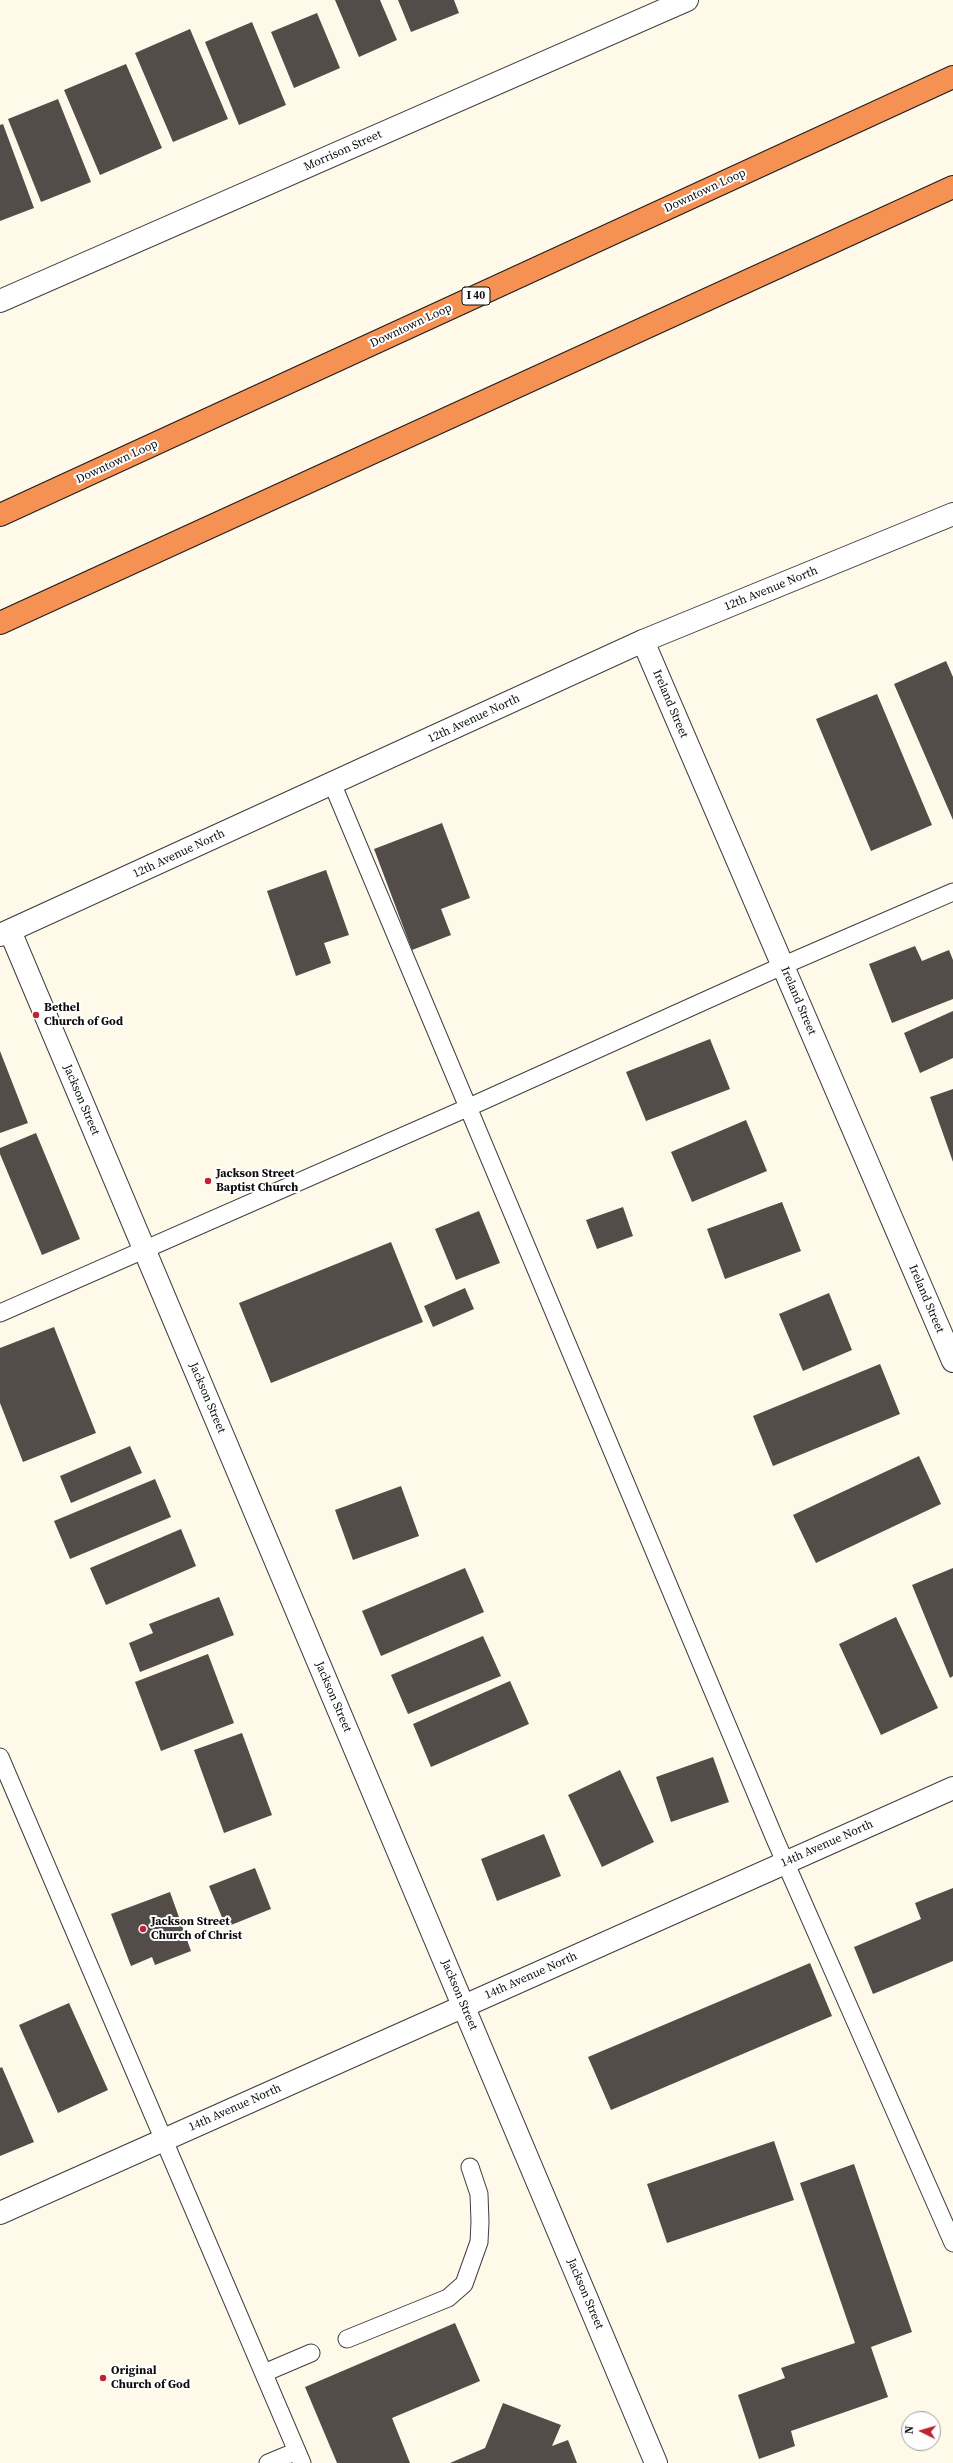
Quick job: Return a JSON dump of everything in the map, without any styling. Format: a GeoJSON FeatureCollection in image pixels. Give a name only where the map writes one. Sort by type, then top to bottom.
{"type":"FeatureCollection","features":[{"type":"Feature","properties":{"kind":"highway","name":"Downtown Loop"},"geometry":{"type":"LineString","coordinates":[[0,515],[953,77]]}},
{"type":"Feature","properties":{"kind":"highway"},"geometry":{"type":"LineString","coordinates":[[0,623],[953,187]]}},
{"type":"Feature","properties":{"kind":"street","name":"Morrison Street"},"geometry":{"type":"LineString","coordinates":[[0,301],[687,0]]}},
{"type":"Feature","properties":{"kind":"street","name":"12th Avenue North"},"geometry":{"type":"LineString","coordinates":[[5,933],[643,641],[953,514]]}},
{"type":"Feature","properties":{"kind":"street","name":"Ireland Street"},"geometry":{"type":"LineString","coordinates":[[643,641],[953,1361]]}},
{"type":"Feature","properties":{"kind":"street","name":"Jackson Street"},"geometry":{"type":"LineString","coordinates":[[5,933],[144,1249],[656,2463]]}},
{"type":"Feature","properties":{"kind":"street","name":"14th Avenue North"},"geometry":{"type":"LineString","coordinates":[[0,2213],[953,1788]]}},
{"type":"Feature","properties":{"kind":"lane"},"geometry":{"type":"LineString","coordinates":[[332,784],[467,1108],[786,1862],[953,2243]]}},
{"type":"Feature","properties":{"kind":"lane"},"geometry":{"type":"LineString","coordinates":[[0,1313],[467,1108],[782,966],[953,892]]}},
{"type":"Feature","properties":{"kind":"lane"},"geometry":{"type":"LineString","coordinates":[[0,1757],[300,2457],[268,2463]]}},
{"type":"Feature","properties":{"kind":"lane"},"geometry":{"type":"LineString","coordinates":[[347,2339],[448,2298],[464,2284],[479,2242],[479,2194],[470,2167]]}},
{"type":"Feature","properties":{"kind":"lane"},"geometry":{"type":"LineString","coordinates":[[264,2373],[311,2353]]}},
{"type":"Feature","properties":{"kind":"building"},"geometry":{"type":"Polygon","coordinates":[[[335,0],[380,0],[397,40],[359,57],[335,0]]]}},
{"type":"Feature","properties":{"kind":"building"},"geometry":{"type":"Polygon","coordinates":[[[398,0],[454,0],[459,13],[411,32],[398,0]]]}},
{"type":"Feature","properties":{"kind":"building"},"geometry":{"type":"Polygon","coordinates":[[[317,13],[340,68],[294,88],[271,32],[317,13]]]}},
{"type":"Feature","properties":{"kind":"building"},"geometry":{"type":"Polygon","coordinates":[[[252,22],[286,105],[239,125],[205,42],[252,22]]]}},
{"type":"Feature","properties":{"kind":"building"},"geometry":{"type":"Polygon","coordinates":[[[190,29],[228,119],[173,142],[135,53],[190,29]]]}},
{"type":"Feature","properties":{"kind":"building"},"geometry":{"type":"Polygon","coordinates":[[[126,64],[162,148],[100,175],[64,90],[126,64]]]}},
{"type":"Feature","properties":{"kind":"building"},"geometry":{"type":"Polygon","coordinates":[[[58,99],[91,182],[41,202],[8,119],[58,99]]]}},
{"type":"Feature","properties":{"kind":"building"},"geometry":{"type":"Polygon","coordinates":[[[3,124],[34,208],[0,221],[0,125],[3,124]]]}},
{"type":"Feature","properties":{"kind":"building"},"geometry":{"type":"Polygon","coordinates":[[[946,661],[953,677],[953,820],[894,684],[946,661]]]}},
{"type":"Feature","properties":{"kind":"building"},"geometry":{"type":"Polygon","coordinates":[[[877,694],[932,825],[871,851],[816,719],[877,694]]]}},
{"type":"Feature","properties":{"kind":"building"},"geometry":{"type":"Polygon","coordinates":[[[442,823],[470,898],[441,909],[451,935],[412,950],[374,849],[442,823]]]}},
{"type":"Feature","properties":{"kind":"building"},"geometry":{"type":"Polygon","coordinates":[[[326,870],[349,935],[324,943],[331,963],[296,976],[267,891],[326,870]]]}},
{"type":"Feature","properties":{"kind":"building"},"geometry":{"type":"Polygon","coordinates":[[[915,946],[922,961],[949,950],[953,960],[953,999],[892,1023],[869,964],[915,946]]]}},
{"type":"Feature","properties":{"kind":"building"},"geometry":{"type":"Polygon","coordinates":[[[953,1011],[953,1058],[920,1073],[904,1033],[953,1011]]]}},
{"type":"Feature","properties":{"kind":"building"},"geometry":{"type":"Polygon","coordinates":[[[710,1039],[730,1089],[646,1121],[626,1072],[710,1039]]]}},
{"type":"Feature","properties":{"kind":"building"},"geometry":{"type":"Polygon","coordinates":[[[0,1051],[28,1123],[0,1133],[0,1051]]]}},
{"type":"Feature","properties":{"kind":"building"},"geometry":{"type":"Polygon","coordinates":[[[953,1089],[953,1162],[930,1097],[953,1089]]]}},
{"type":"Feature","properties":{"kind":"building"},"geometry":{"type":"Polygon","coordinates":[[[746,1120],[767,1171],[692,1202],[671,1152],[746,1120]]]}},
{"type":"Feature","properties":{"kind":"building"},"geometry":{"type":"Polygon","coordinates":[[[36,1133],[80,1239],[42,1255],[0,1154],[0,1148],[36,1133]]]}},
{"type":"Feature","properties":{"kind":"building"},"geometry":{"type":"Polygon","coordinates":[[[782,1202],[801,1251],[725,1279],[707,1229],[782,1202]]]}},
{"type":"Feature","properties":{"kind":"building"},"geometry":{"type":"Polygon","coordinates":[[[623,1207],[633,1236],[597,1249],[586,1220],[623,1207]]]}},
{"type":"Feature","properties":{"kind":"building"},"geometry":{"type":"Polygon","coordinates":[[[479,1211],[500,1263],[456,1280],[435,1229],[479,1211]]]}},
{"type":"Feature","properties":{"kind":"building"},"geometry":{"type":"Polygon","coordinates":[[[391,1242],[423,1322],[271,1383],[239,1303],[391,1242]]]}},
{"type":"Feature","properties":{"kind":"building"},"geometry":{"type":"Polygon","coordinates":[[[465,1288],[474,1309],[433,1327],[424,1306],[465,1288]]]}},
{"type":"Feature","properties":{"kind":"building"},"geometry":{"type":"Polygon","coordinates":[[[829,1293],[852,1350],[803,1371],[779,1314],[829,1293]]]}},
{"type":"Feature","properties":{"kind":"building"},"geometry":{"type":"Polygon","coordinates":[[[54,1327],[96,1433],[23,1462],[0,1403],[0,1348],[54,1327]]]}},
{"type":"Feature","properties":{"kind":"building"},"geometry":{"type":"Polygon","coordinates":[[[880,1364],[900,1414],[773,1466],[753,1416],[880,1364]]]}},
{"type":"Feature","properties":{"kind":"building"},"geometry":{"type":"Polygon","coordinates":[[[130,1446],[142,1473],[71,1503],[60,1476],[130,1446]]]}},
{"type":"Feature","properties":{"kind":"building"},"geometry":{"type":"Polygon","coordinates":[[[919,1456],[941,1504],[816,1563],[793,1515],[919,1456]]]}},
{"type":"Feature","properties":{"kind":"building"},"geometry":{"type":"Polygon","coordinates":[[[155,1479],[171,1517],[70,1559],[54,1521],[155,1479]]]}},
{"type":"Feature","properties":{"kind":"building"},"geometry":{"type":"Polygon","coordinates":[[[401,1486],[419,1536],[353,1560],[335,1510],[401,1486]]]}},
{"type":"Feature","properties":{"kind":"building"},"geometry":{"type":"Polygon","coordinates":[[[181,1529],[196,1566],[106,1605],[90,1568],[181,1529]]]}},
{"type":"Feature","properties":{"kind":"building"},"geometry":{"type":"Polygon","coordinates":[[[465,1568],[484,1612],[381,1656],[362,1611],[465,1568]]]}},
{"type":"Feature","properties":{"kind":"building"},"geometry":{"type":"Polygon","coordinates":[[[953,1568],[953,1676],[950,1678],[912,1585],[953,1568]]]}},
{"type":"Feature","properties":{"kind":"building"},"geometry":{"type":"Polygon","coordinates":[[[219,1597],[234,1635],[140,1672],[129,1643],[153,1633],[149,1624],[219,1597]]]}},
{"type":"Feature","properties":{"kind":"building"},"geometry":{"type":"Polygon","coordinates":[[[896,1617],[938,1708],[881,1735],[839,1644],[896,1617]]]}},
{"type":"Feature","properties":{"kind":"building"},"geometry":{"type":"Polygon","coordinates":[[[483,1636],[501,1676],[408,1714],[391,1675],[483,1636]]]}},
{"type":"Feature","properties":{"kind":"building"},"geometry":{"type":"Polygon","coordinates":[[[208,1654],[234,1723],[161,1751],[135,1682],[208,1654]]]}},
{"type":"Feature","properties":{"kind":"building"},"geometry":{"type":"Polygon","coordinates":[[[510,1681],[529,1724],[431,1767],[413,1724],[510,1681]]]}},
{"type":"Feature","properties":{"kind":"building"},"geometry":{"type":"Polygon","coordinates":[[[242,1733],[272,1815],[224,1833],[194,1750],[242,1733]]]}},
{"type":"Feature","properties":{"kind":"building"},"geometry":{"type":"Polygon","coordinates":[[[713,1757],[729,1802],[671,1822],[656,1777],[713,1757]]]}},
{"type":"Feature","properties":{"kind":"building"},"geometry":{"type":"Polygon","coordinates":[[[620,1770],[654,1842],[602,1867],[568,1795],[620,1770]]]}},
{"type":"Feature","properties":{"kind":"building"},"geometry":{"type":"Polygon","coordinates":[[[544,1834],[561,1876],[497,1901],[481,1859],[544,1834]]]}},
{"type":"Feature","properties":{"kind":"building"},"geometry":{"type":"Polygon","coordinates":[[[255,1868],[271,1909],[226,1927],[209,1886],[255,1868]]]}},
{"type":"Feature","properties":{"kind":"building"},"geometry":{"type":"Polygon","coordinates":[[[953,1888],[953,1961],[873,1994],[854,1947],[921,1919],[915,1903],[953,1888]]]}},
{"type":"Feature","properties":{"kind":"building"},"geometry":{"type":"Polygon","coordinates":[[[170,1892],[191,1951],[155,1965],[152,1957],[131,1966],[111,1914],[170,1892]]]}},
{"type":"Feature","properties":{"kind":"building"},"geometry":{"type":"Polygon","coordinates":[[[810,1963],[832,2016],[611,2110],[588,2057],[810,1963]]]}},
{"type":"Feature","properties":{"kind":"building"},"geometry":{"type":"Polygon","coordinates":[[[69,2003],[108,2090],[58,2113],[19,2025],[69,2003]]]}},
{"type":"Feature","properties":{"kind":"building"},"geometry":{"type":"Polygon","coordinates":[[[2,2067],[34,2142],[0,2156],[0,2068],[2,2067]]]}},
{"type":"Feature","properties":{"kind":"building"},"geometry":{"type":"Polygon","coordinates":[[[774,2141],[794,2200],[667,2243],[647,2184],[774,2141]]]}},
{"type":"Feature","properties":{"kind":"building"},"geometry":{"type":"Polygon","coordinates":[[[854,2164],[912,2332],[871,2347],[888,2397],[791,2431],[795,2446],[759,2459],[738,2395],[785,2378],[781,2368],[855,2343],[800,2183],[854,2164]]]}},
{"type":"Feature","properties":{"kind":"building"},"geometry":{"type":"Polygon","coordinates":[[[455,2323],[480,2381],[392,2418],[410,2463],[337,2463],[305,2387],[455,2323]]]}},
{"type":"Feature","properties":{"kind":"building"},"geometry":{"type":"Polygon","coordinates":[[[503,2403],[561,2425],[552,2446],[568,2440],[577,2463],[450,2463],[485,2448],[503,2403]]]}},
{"type":"Feature","properties":{"kind":"place","name":"Bethel Church of God"},"geometry":{"type":"Point","coordinates":[36,1015]}},
{"type":"Feature","properties":{"kind":"place","name":"Jackson Street Baptist Church"},"geometry":{"type":"Point","coordinates":[208,1181]}},
{"type":"Feature","properties":{"kind":"place","name":"Jackson Street Church of Christ"},"geometry":{"type":"Point","coordinates":[143,1929]}},
{"type":"Feature","properties":{"kind":"place","name":"Original Church of God"},"geometry":{"type":"Point","coordinates":[103,2378]}}]}
